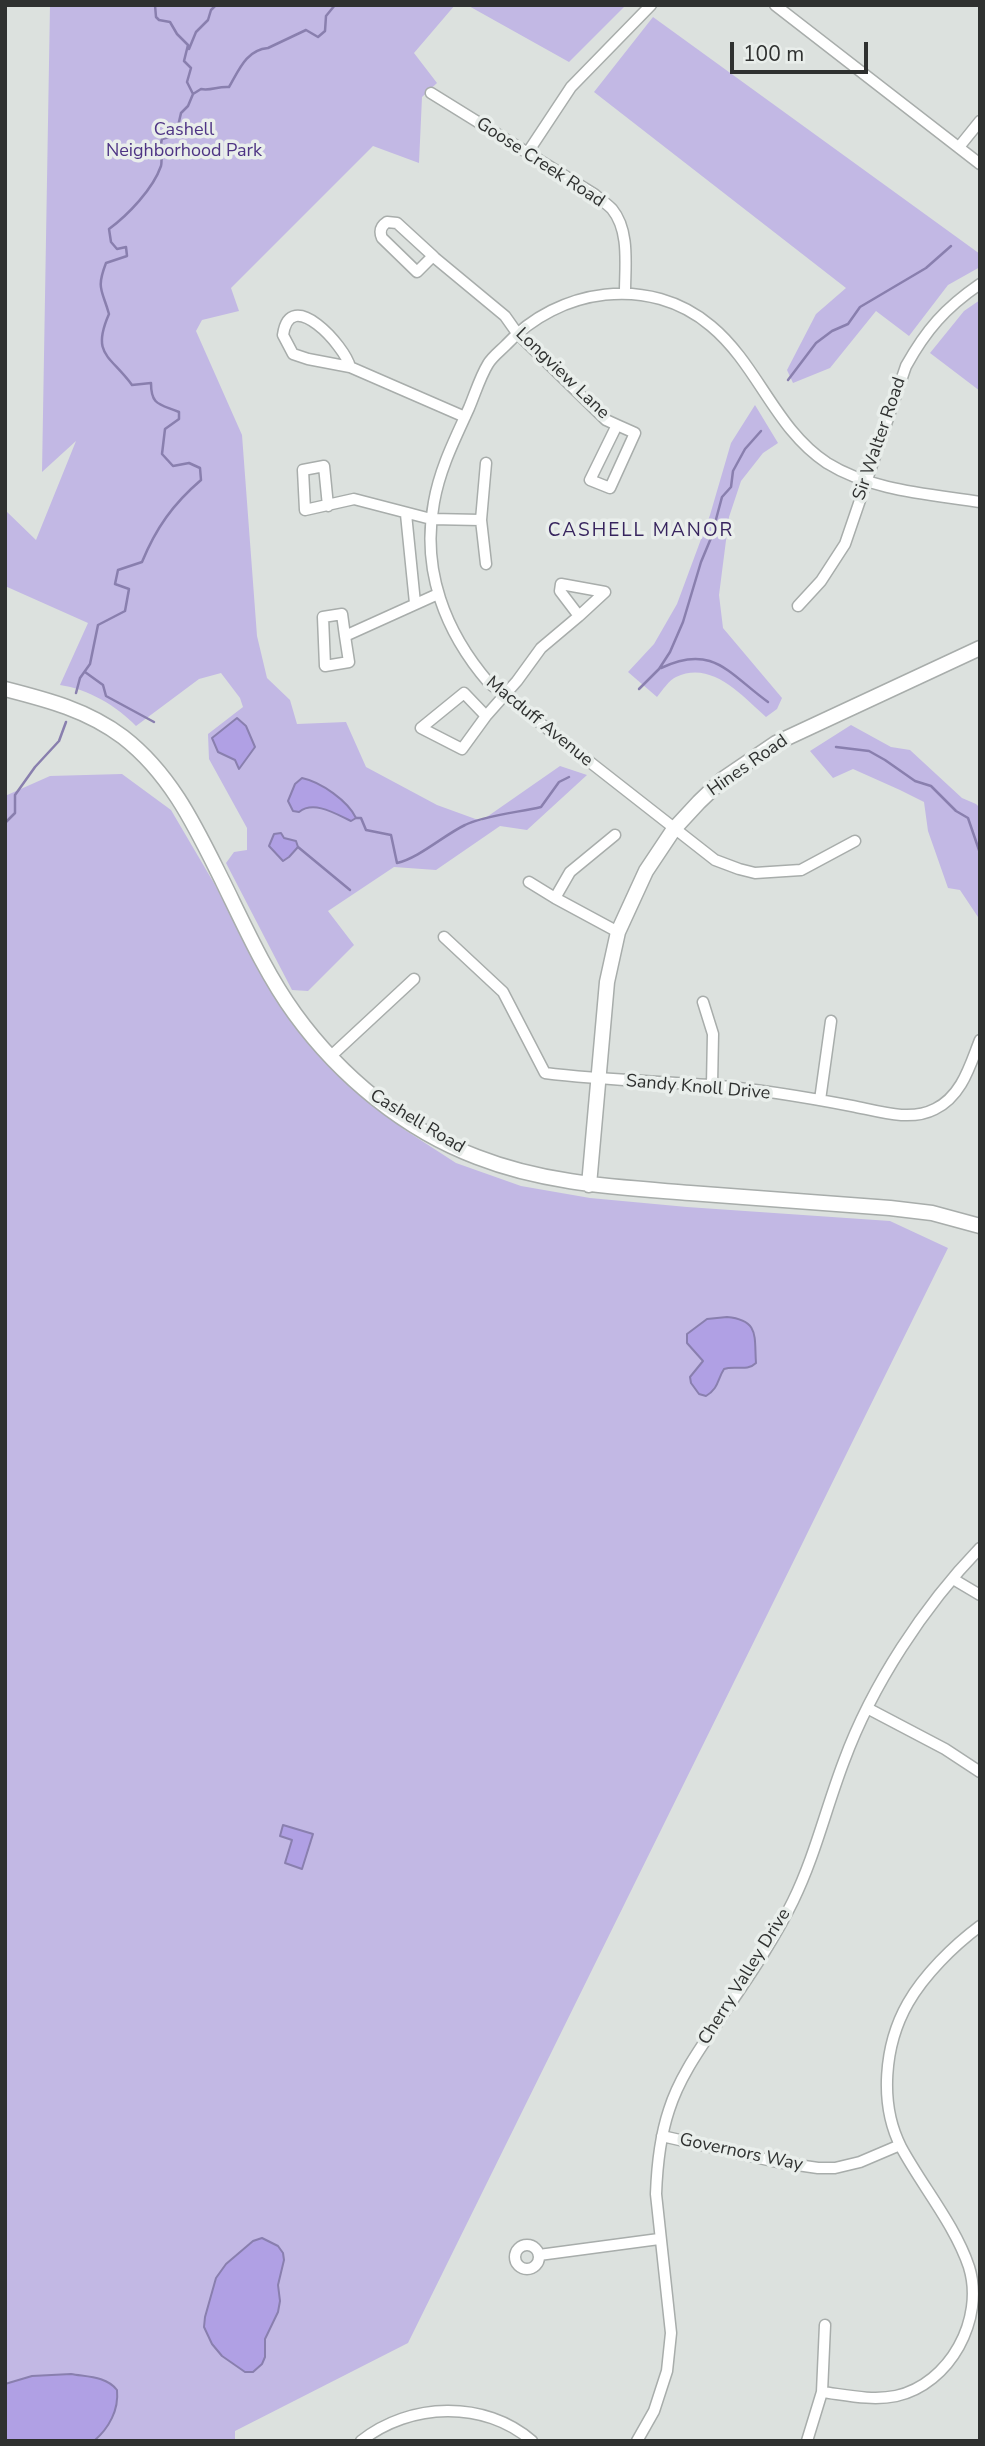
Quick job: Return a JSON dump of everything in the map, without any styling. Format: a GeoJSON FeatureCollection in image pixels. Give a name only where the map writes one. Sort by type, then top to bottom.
{"type":"FeatureCollection","features":[{"type":"Feature","properties":{"kind":"street"},"geometry":{"type":"LineString","coordinates":[[528,152],[571,88],[651,5]]}},
{"type":"Feature","properties":{"kind":"street"},"geometry":{"type":"LineString","coordinates":[[775,5],[980,164]]}},
{"type":"Feature","properties":{"kind":"street","name":"Goose Creek Road"},"geometry":{"type":"LineString","coordinates":[[431,93],[594,194],[612,209],[620,223],[624,239],[625,292]]}},
{"type":"Feature","properties":{"kind":"street"},"geometry":{"type":"LineString","coordinates":[[959,147],[980,121]]}},
{"type":"Feature","properties":{"kind":"street","name":"Longview Lane"},"geometry":{"type":"LineString","coordinates":[[433,256],[417,272],[382,238],[382,226],[387,222],[397,223],[501,312],[517,333],[606,420],[635,433],[610,488],[590,480],[617,425]]}},
{"type":"Feature","properties":{"kind":"street","name":"Sir Walter Road"},"geometry":{"type":"LineString","coordinates":[[798,606],[821,581],[845,544],[906,366],[918,344],[936,320],[959,298],[980,284]]}},
{"type":"Feature","properties":{"kind":"street","name":"Macduff Avenue"},"geometry":{"type":"LineString","coordinates":[[855,841],[801,870],[755,873],[715,860],[504,697],[468,659],[438,594],[432,554],[431,519],[441,472],[449,450],[488,363],[517,333],[538,317],[569,302],[625,292],[671,301],[709,323],[738,354],[784,423],[801,442],[828,463],[865,481],[900,490],[980,502]]}},
{"type":"Feature","properties":{"kind":"street"},"geometry":{"type":"LineString","coordinates":[[349,367],[345,354],[314,320],[302,316],[294,317],[286,324],[283,335],[293,354],[349,367],[465,417]]}},
{"type":"Feature","properties":{"kind":"street"},"geometry":{"type":"LineString","coordinates":[[486,463],[481,520],[486,564]]}},
{"type":"Feature","properties":{"kind":"street"},"geometry":{"type":"LineString","coordinates":[[328,506],[354,499],[431,519],[481,520]]}},
{"type":"Feature","properties":{"kind":"street"},"geometry":{"type":"LineString","coordinates":[[406,514],[415,603]]}},
{"type":"Feature","properties":{"kind":"street"},"geometry":{"type":"LineString","coordinates":[[345,636],[438,594]]}},
{"type":"Feature","properties":{"kind":"street"},"geometry":{"type":"LineString","coordinates":[[342,614],[345,636],[349,662],[325,666],[323,617],[342,614]]}},
{"type":"Feature","properties":{"kind":"street"},"geometry":{"type":"LineString","coordinates":[[486,716],[464,693],[421,728],[462,749],[541,648],[579,616]]}},
{"type":"Feature","properties":{"kind":"street","name":"Hines Road"},"geometry":{"type":"LineString","coordinates":[[589,1185],[607,982],[618,932],[646,871],[674,829],[723,779],[776,743],[980,648]]}},
{"type":"Feature","properties":{"kind":"street","name":"Cashell Road"},"geometry":{"type":"LineString","coordinates":[[5,689],[61,704],[100,722],[125,738],[160,772],[178,795],[276,984],[295,1015],[364,1090],[395,1113],[439,1139],[475,1157],[539,1177],[589,1185],[890,1208],[932,1213],[980,1226]]}},
{"type":"Feature","properties":{"kind":"street"},"geometry":{"type":"LineString","coordinates":[[555,898],[570,873],[615,835]]}},
{"type":"Feature","properties":{"kind":"street"},"geometry":{"type":"LineString","coordinates":[[529,882],[618,932]]}},
{"type":"Feature","properties":{"kind":"street","name":"Sandy Knoll Drive"},"geometry":{"type":"LineString","coordinates":[[444,937],[503,992],[545,1073],[598,1080],[712,1085],[820,1100],[900,1115],[919,1115],[935,1110],[961,1085],[980,1040]]}},
{"type":"Feature","properties":{"kind":"street"},"geometry":{"type":"LineString","coordinates":[[331,1056],[414,979]]}},
{"type":"Feature","properties":{"kind":"street"},"geometry":{"type":"LineString","coordinates":[[703,1002],[713,1034],[712,1085]]}},
{"type":"Feature","properties":{"kind":"street"},"geometry":{"type":"LineString","coordinates":[[820,1100],[831,1021]]}},
{"type":"Feature","properties":{"kind":"street","name":"Cherry Valley Drive"},"geometry":{"type":"LineString","coordinates":[[637,2441],[654,2411],[667,2371],[671,2333],[659,2239],[656,2175],[669,2110],[689,2065],[765,1951],[794,1899],[819,1837],[843,1762],[867,1708],[905,1644],[953,1579],[980,1548]]}},
{"type":"Feature","properties":{"kind":"street"},"geometry":{"type":"LineString","coordinates":[[953,1579],[980,1595]]}},
{"type":"Feature","properties":{"kind":"street"},"geometry":{"type":"LineString","coordinates":[[867,1708],[945,1749],[980,1772]]}},
{"type":"Feature","properties":{"kind":"street"},"geometry":{"type":"LineString","coordinates":[[822,2392],[878,2398],[914,2389],[943,2369],[968,2329],[973,2304],[969,2268],[960,2246],[900,2145],[888,2101],[887,2071],[894,2034],[908,2003],[933,1970],[980,1926]]}},
{"type":"Feature","properties":{"kind":"street","name":"Governors Way"},"geometry":{"type":"LineString","coordinates":[[662,2136],[777,2162],[818,2168],[835,2168],[860,2162],[900,2145]]}},
{"type":"Feature","properties":{"kind":"street"},"geometry":{"type":"LineString","coordinates":[[539,2255],[659,2239]]}},
{"type":"Feature","properties":{"kind":"street"},"geometry":{"type":"LineString","coordinates":[[807,2441],[822,2392],[825,2326]]}},
{"type":"Feature","properties":{"kind":"street"},"geometry":{"type":"LineString","coordinates":[[361,2441],[373,2431],[406,2416],[445,2410],[480,2414],[505,2423],[532,2441]]}},
{"type":"Feature","properties":{"kind":"green space","name":"Cashell Neighborhood Park"},"geometry":{"type":"Polygon","coordinates":[[[50,5],[455,5],[414,53],[437,83],[422,97],[419,163],[373,146],[231,288],[239,311],[202,320],[196,331],[242,435],[257,636],[267,678],[290,700],[297,724],[346,722],[366,767],[437,805],[481,821],[560,766],[587,775],[527,830],[500,826],[436,870],[394,867],[328,911],[354,945],[308,991],[292,990],[226,863],[234,852],[247,850],[247,828],[209,759],[208,734],[243,707],[240,698],[221,673],[199,679],[136,726],[101,700],[81,690],[60,685],[88,623],[5,586],[5,510],[36,540],[76,441],[42,472],[50,5]]]}},
{"type":"Feature","properties":{"kind":"green space"},"geometry":{"type":"Polygon","coordinates":[[[467,5],[626,5],[569,62],[467,5]]]}},
{"type":"Feature","properties":{"kind":"green space"},"geometry":{"type":"Polygon","coordinates":[[[653,17],[980,254],[980,267],[948,285],[909,336],[876,311],[830,368],[793,383],[787,370],[816,314],[846,288],[594,92],[653,17]]]}},
{"type":"Feature","properties":{"kind":"green space"},"geometry":{"type":"Polygon","coordinates":[[[980,300],[980,391],[930,353],[964,311],[980,300]]]}},
{"type":"Feature","properties":{"kind":"green space"},"geometry":{"type":"Polygon","coordinates":[[[755,405],[778,443],[763,453],[741,481],[729,517],[719,595],[723,628],[782,698],[777,709],[766,717],[726,683],[702,673],[676,677],[657,697],[628,672],[654,644],[677,604],[710,515],[731,443],[755,405]]]}},
{"type":"Feature","properties":{"kind":"green space"},"geometry":{"type":"Polygon","coordinates":[[[851,725],[891,747],[910,750],[962,798],[980,808],[980,920],[960,890],[948,888],[928,831],[924,802],[853,769],[833,778],[810,751],[851,725]]]}},
{"type":"Feature","properties":{"kind":"green space"},"geometry":{"type":"Polygon","coordinates":[[[122,774],[171,810],[218,890],[269,988],[319,1052],[357,1091],[405,1130],[456,1163],[521,1186],[590,1198],[890,1221],[948,1248],[408,2343],[235,2431],[235,2441],[5,2441],[5,796],[50,776],[122,774]]]}},
{"type":"Feature","properties":{"kind":"shaded area"},"geometry":{"type":"Polygon","coordinates":[[[237,718],[246,726],[255,747],[239,769],[235,760],[218,752],[212,738],[237,718]]]}},
{"type":"Feature","properties":{"kind":"shaded area"},"geometry":{"type":"Polygon","coordinates":[[[302,778],[333,793],[347,805],[356,818],[351,821],[332,812],[311,807],[299,812],[293,811],[288,801],[295,784],[302,778]]]}},
{"type":"Feature","properties":{"kind":"shaded area"},"geometry":{"type":"Polygon","coordinates":[[[281,833],[284,838],[296,841],[298,847],[283,861],[269,846],[274,834],[281,833]]]}},
{"type":"Feature","properties":{"kind":"shaded area"},"geometry":{"type":"Polygon","coordinates":[[[707,1319],[738,1319],[750,1326],[755,1338],[756,1363],[749,1367],[724,1369],[713,1390],[706,1396],[699,1394],[690,1377],[703,1361],[687,1343],[687,1334],[707,1319]]]}},
{"type":"Feature","properties":{"kind":"shaded area"},"geometry":{"type":"Polygon","coordinates":[[[283,1825],[313,1834],[302,1869],[285,1863],[292,1840],[280,1836],[283,1825]]]}},
{"type":"Feature","properties":{"kind":"shaded area"},"geometry":{"type":"Polygon","coordinates":[[[262,2238],[278,2246],[283,2253],[278,2285],[280,2301],[278,2312],[265,2339],[265,2357],[262,2364],[253,2372],[245,2372],[222,2356],[212,2344],[204,2327],[205,2317],[216,2278],[226,2264],[253,2241],[262,2238]]]}},
{"type":"Feature","properties":{"kind":"shaded area"},"geometry":{"type":"Polygon","coordinates":[[[71,2374],[102,2380],[117,2390],[115,2411],[99,2436],[94,2441],[5,2441],[5,2384],[32,2376],[71,2374]]]}},
{"type":"Feature","properties":{"kind":"waterway"},"geometry":{"type":"LineString","coordinates":[[76,693],[80,678],[90,664],[98,625],[125,611],[129,589],[115,584],[118,570],[142,562],[166,517],[201,480],[200,468],[189,463],[173,466],[162,454],[165,429],[179,419],[179,412],[155,400],[151,383],[132,385],[106,354],[102,338],[109,314],[101,289],[101,278],[106,263],[127,256],[126,247],[117,249],[111,242],[109,229],[132,209],[152,184],[161,166],[162,139],[176,135],[181,113],[188,106],[193,94],[187,82],[191,68],[184,61],[188,45],[170,22],[156,17],[155,5]]}},
{"type":"Feature","properties":{"kind":"waterway"},"geometry":{"type":"LineString","coordinates":[[189,49],[196,32],[208,20],[216,5]]}},
{"type":"Feature","properties":{"kind":"waterway"},"geometry":{"type":"LineString","coordinates":[[193,94],[201,89],[229,87],[244,62],[260,50],[306,30],[318,37],[325,31],[326,16],[335,5]]}},
{"type":"Feature","properties":{"kind":"waterway"},"geometry":{"type":"LineString","coordinates":[[788,380],[816,343],[832,331],[848,324],[860,307],[926,268],[951,246]]}},
{"type":"Feature","properties":{"kind":"waterway"},"geometry":{"type":"LineString","coordinates":[[639,689],[659,669],[670,652],[683,622],[722,497],[731,487],[733,471],[745,449],[761,431]]}},
{"type":"Feature","properties":{"kind":"waterway"},"geometry":{"type":"LineString","coordinates":[[661,668],[679,661],[707,660],[731,672],[768,702]]}},
{"type":"Feature","properties":{"kind":"waterway"},"geometry":{"type":"LineString","coordinates":[[85,672],[103,685],[106,696],[154,722]]}},
{"type":"Feature","properties":{"kind":"waterway"},"geometry":{"type":"LineString","coordinates":[[5,823],[15,813],[15,795],[35,767],[59,741],[66,722]]}},
{"type":"Feature","properties":{"kind":"waterway"},"geometry":{"type":"LineString","coordinates":[[836,747],[869,751],[915,781],[931,786],[956,811],[968,818],[980,853]]}},
{"type":"Feature","properties":{"kind":"waterway"},"geometry":{"type":"LineString","coordinates":[[356,818],[361,818],[366,830],[391,835],[397,863],[472,822],[541,807],[559,782],[569,777]]}},
{"type":"Feature","properties":{"kind":"waterway"},"geometry":{"type":"LineString","coordinates":[[298,847],[350,890]]}},
{"type":"Feature","properties":{"kind":"district","name":"CASHELL MANOR"},"geometry":{"type":"Point","coordinates":[641,531]}}]}
